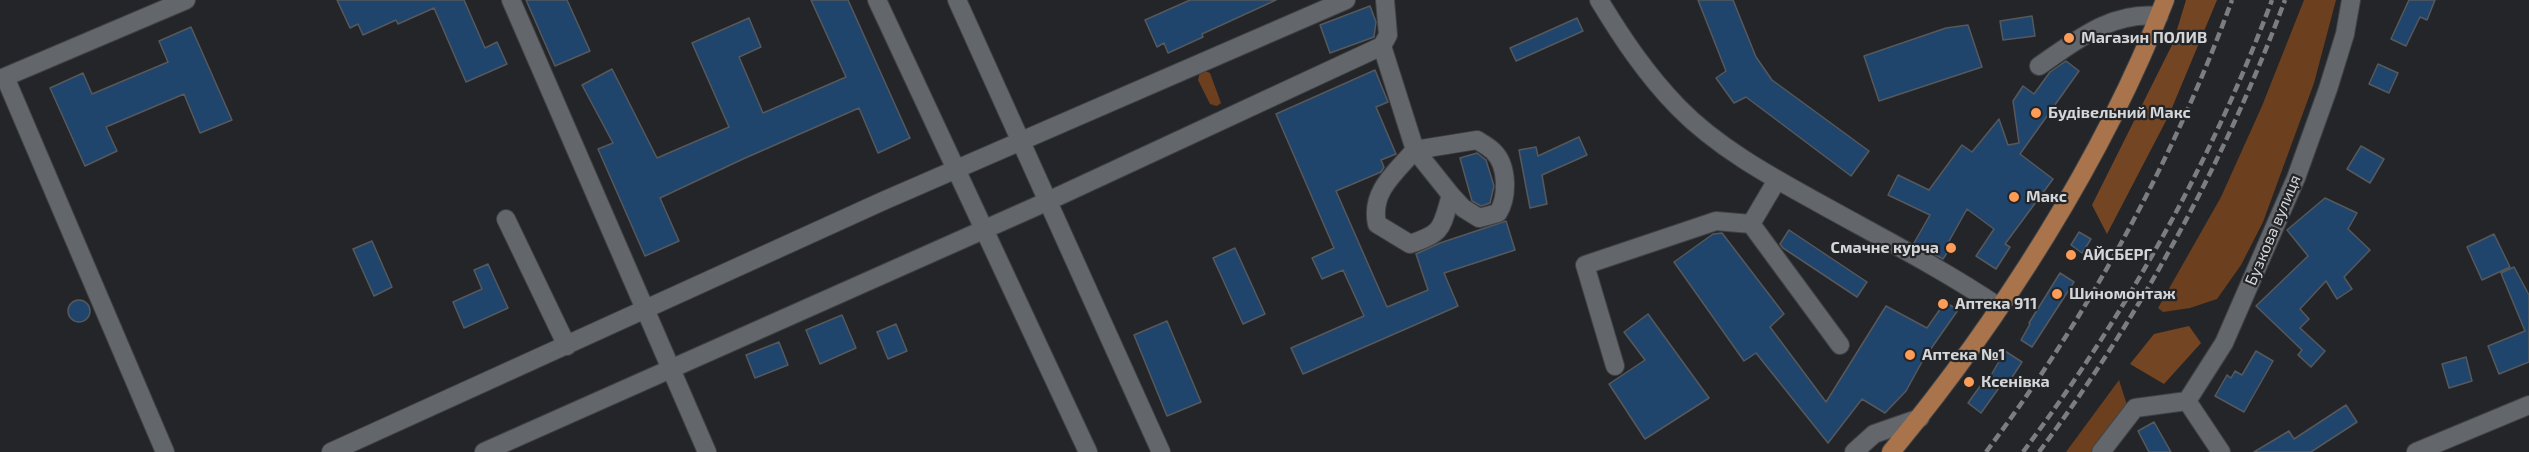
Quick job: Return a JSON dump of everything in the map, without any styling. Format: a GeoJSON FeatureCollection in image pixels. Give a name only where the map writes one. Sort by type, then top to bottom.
{"type":"FeatureCollection","features":[{"type":"Feature","properties":{"kind":"main road"},"geometry":{"type":"LineString","coordinates":[[1891,452],[1920,418],[1999,307],[2050,228],[2109,125],[2162,8]]}},
{"type":"Feature","properties":{"kind":"street"},"geometry":{"type":"LineString","coordinates":[[165,452],[3,71],[186,0]]}},
{"type":"Feature","properties":{"kind":"street"},"geometry":{"type":"LineString","coordinates":[[511,0],[707,452]]}},
{"type":"Feature","properties":{"kind":"street"},"geometry":{"type":"LineString","coordinates":[[878,0],[1088,452]]}},
{"type":"Feature","properties":{"kind":"street"},"geometry":{"type":"LineString","coordinates":[[957,0],[1018,141],[1161,452]]}},
{"type":"Feature","properties":{"kind":"street"},"geometry":{"type":"LineString","coordinates":[[330,452],[883,201],[956,171],[1308,7],[1346,0]]}},
{"type":"Feature","properties":{"kind":"street"},"geometry":{"type":"LineString","coordinates":[[484,452],[1046,202],[1382,46],[1388,35],[1385,0]]}},
{"type":"Feature","properties":{"kind":"street"},"geometry":{"type":"LineString","coordinates":[[1599,0],[1631,52],[1678,107],[1720,143],[1777,180],[1938,269],[1999,307]]}},
{"type":"Feature","properties":{"kind":"street","name":"Бузкова вулиця"},"geometry":{"type":"LineString","coordinates":[[2187,400],[2224,343],[2296,178],[2345,34],[2351,0]]}},
{"type":"Feature","properties":{"kind":"street"},"geometry":{"type":"LineString","coordinates":[[2039,66],[2091,30],[2162,8]]}},
{"type":"Feature","properties":{"kind":"street"},"geometry":{"type":"LineString","coordinates":[[1382,46],[1415,150],[1463,208],[1479,218],[1498,213],[1504,202],[1502,164],[1494,152],[1477,140],[1415,150],[1379,195],[1374,208],[1377,224],[1410,244],[1429,238],[1441,229],[1451,195]]}},
{"type":"Feature","properties":{"kind":"street"},"geometry":{"type":"LineString","coordinates":[[1751,224],[1777,180]]}},
{"type":"Feature","properties":{"kind":"street"},"geometry":{"type":"LineString","coordinates":[[506,219],[567,345]]}},
{"type":"Feature","properties":{"kind":"street"},"geometry":{"type":"LineString","coordinates":[[1615,366],[1585,265],[1716,221],[1751,224],[1840,345]]}},
{"type":"Feature","properties":{"kind":"street"},"geometry":{"type":"LineString","coordinates":[[2101,452],[2135,408],[2187,400],[2221,452]]}},
{"type":"Feature","properties":{"kind":"street"},"geometry":{"type":"LineString","coordinates":[[2416,452],[2529,405]]}},
{"type":"Feature","properties":{"kind":"street"},"geometry":{"type":"LineString","coordinates":[[1854,452],[1874,434],[1920,418]]}},
{"type":"Feature","properties":{"kind":"shaded area"},"geometry":{"type":"Polygon","coordinates":[[[2186,0],[2217,0],[2169,115],[2107,234],[2092,205],[2173,43],[2186,0]]]}},
{"type":"Feature","properties":{"kind":"shaded area"},"geometry":{"type":"Polygon","coordinates":[[[2304,0],[2336,0],[2314,83],[2263,222],[2241,265],[2217,299],[2190,308],[2163,312],[2158,308],[2221,197],[2262,106],[2304,0]]]}},
{"type":"Feature","properties":{"kind":"shaded area"},"geometry":{"type":"Polygon","coordinates":[[[1200,72],[1210,73],[1221,103],[1217,106],[1210,104],[1198,80],[1200,72]]]}},
{"type":"Feature","properties":{"kind":"shaded area"},"geometry":{"type":"Polygon","coordinates":[[[2189,326],[2201,343],[2164,384],[2130,364],[2154,334],[2189,326]]]}},
{"type":"Feature","properties":{"kind":"shaded area"},"geometry":{"type":"Polygon","coordinates":[[[2119,380],[2127,405],[2091,452],[2066,452],[2119,380]]]}},
{"type":"Feature","properties":{"kind":"building"},"geometry":{"type":"Polygon","coordinates":[[[337,0],[464,0],[485,48],[497,42],[507,64],[466,82],[434,8],[398,24],[396,20],[363,35],[358,24],[350,28],[337,0]]]}},
{"type":"Feature","properties":{"kind":"building"},"geometry":{"type":"Polygon","coordinates":[[[526,0],[567,0],[590,51],[555,66],[526,0]]]}},
{"type":"Feature","properties":{"kind":"building"},"geometry":{"type":"Polygon","coordinates":[[[811,0],[848,0],[910,138],[878,153],[859,108],[743,159],[660,198],[679,241],[645,256],[598,149],[613,143],[582,85],[612,69],[657,158],[729,127],[692,43],[749,18],[761,47],[739,57],[763,113],[846,77],[811,0]]]}},
{"type":"Feature","properties":{"kind":"building"},"geometry":{"type":"Polygon","coordinates":[[[1190,0],[1276,0],[1202,34],[1203,37],[1168,53],[1164,43],[1157,47],[1145,20],[1190,0]]]}},
{"type":"Feature","properties":{"kind":"building"},"geometry":{"type":"Polygon","coordinates":[[[1698,0],[1733,0],[1756,57],[1772,80],[1869,151],[1851,176],[1746,97],[1734,103],[1716,78],[1726,71],[1698,0]]]}},
{"type":"Feature","properties":{"kind":"building"},"geometry":{"type":"Polygon","coordinates":[[[2409,0],[2435,0],[2427,20],[2420,17],[2406,46],[2391,39],[2409,0]]]}},
{"type":"Feature","properties":{"kind":"building"},"geometry":{"type":"Polygon","coordinates":[[[1370,6],[1376,22],[1374,37],[1330,53],[1320,25],[1370,6]]]}},
{"type":"Feature","properties":{"kind":"building"},"geometry":{"type":"Polygon","coordinates":[[[2032,16],[2035,36],[2003,40],[2000,21],[2032,16]]]}},
{"type":"Feature","properties":{"kind":"building"},"geometry":{"type":"Polygon","coordinates":[[[1577,18],[1583,31],[1516,61],[1510,48],[1577,18]]]}},
{"type":"Feature","properties":{"kind":"building"},"geometry":{"type":"Polygon","coordinates":[[[1968,25],[1982,67],[1879,101],[1864,56],[1946,28],[1968,25]]]}},
{"type":"Feature","properties":{"kind":"building"},"geometry":{"type":"Polygon","coordinates":[[[191,27],[232,120],[200,133],[184,94],[106,127],[117,151],[85,166],[50,88],[83,73],[92,94],[168,62],[159,41],[191,27]]]}},
{"type":"Feature","properties":{"kind":"building"},"geometry":{"type":"Polygon","coordinates":[[[2066,61],[2079,71],[2020,154],[2053,179],[2005,244],[2010,247],[1996,269],[1976,256],[1994,229],[1967,209],[1948,243],[1952,245],[1943,259],[1914,243],[1930,215],[1888,195],[1898,175],[1929,190],[1962,145],[1972,152],[1999,119],[2008,145],[2019,143],[2013,101],[2023,86],[2034,94],[2050,72],[2066,61]]]}},
{"type":"Feature","properties":{"kind":"building"},"geometry":{"type":"Polygon","coordinates":[[[2378,64],[2398,73],[2389,93],[2369,84],[2378,64]]]}},
{"type":"Feature","properties":{"kind":"building"},"geometry":{"type":"Polygon","coordinates":[[[1375,70],[1388,102],[1376,107],[1396,154],[1381,160],[1384,167],[1381,172],[1336,191],[1387,307],[1428,290],[1416,254],[1440,243],[1506,221],[1515,250],[1444,273],[1458,306],[1303,374],[1291,348],[1364,316],[1343,270],[1322,279],[1312,258],[1334,248],[1276,114],[1375,70]]]}},
{"type":"Feature","properties":{"kind":"building"},"geometry":{"type":"Polygon","coordinates":[[[1579,137],[1587,155],[1542,175],[1547,204],[1530,208],[1519,150],[1536,147],[1538,156],[1579,137]]]}},
{"type":"Feature","properties":{"kind":"building"},"geometry":{"type":"Polygon","coordinates":[[[2361,146],[2384,159],[2370,183],[2347,169],[2361,146]]]}},
{"type":"Feature","properties":{"kind":"building"},"geometry":{"type":"Polygon","coordinates":[[[1477,153],[1486,160],[1494,186],[1490,203],[1481,206],[1472,201],[1460,158],[1477,153]]]}},
{"type":"Feature","properties":{"kind":"building"},"geometry":{"type":"Polygon","coordinates":[[[2325,198],[2357,213],[2348,229],[2370,250],[2344,277],[2352,289],[2337,299],[2326,281],[2300,309],[2309,319],[2300,328],[2325,351],[2311,367],[2298,355],[2302,350],[2256,306],[2308,256],[2287,230],[2325,198]]]}},
{"type":"Feature","properties":{"kind":"building"},"geometry":{"type":"Polygon","coordinates":[[[1789,230],[1867,282],[1857,297],[1783,248],[1780,244],[1789,230]]]}},
{"type":"Feature","properties":{"kind":"building"},"geometry":{"type":"Polygon","coordinates":[[[2079,232],[2091,239],[2082,253],[2071,245],[2079,232]]]}},
{"type":"Feature","properties":{"kind":"building"},"geometry":{"type":"Polygon","coordinates":[[[1722,233],[1784,314],[1770,327],[1826,402],[1886,306],[1927,328],[1945,302],[1958,310],[1923,360],[1906,391],[1885,413],[1862,399],[1828,443],[1756,353],[1744,361],[1674,262],[1713,234],[1722,233]]]}},
{"type":"Feature","properties":{"kind":"building"},"geometry":{"type":"Polygon","coordinates":[[[2494,234],[2510,267],[2482,280],[2467,247],[2494,234]]]}},
{"type":"Feature","properties":{"kind":"building"},"geometry":{"type":"Polygon","coordinates":[[[372,241],[392,287],[374,296],[353,249],[372,241]]]}},
{"type":"Feature","properties":{"kind":"building"},"geometry":{"type":"Polygon","coordinates":[[[1235,248],[1265,314],[1243,324],[1213,258],[1235,248]]]}},
{"type":"Feature","properties":{"kind":"building"},"geometry":{"type":"Polygon","coordinates":[[[488,264],[508,308],[464,328],[453,302],[482,289],[474,270],[488,264]]]}},
{"type":"Feature","properties":{"kind":"building"},"geometry":{"type":"Polygon","coordinates":[[[2514,267],[2529,295],[2529,362],[2499,374],[2488,346],[2525,331],[2501,273],[2514,267]]]}},
{"type":"Feature","properties":{"kind":"building"},"geometry":{"type":"Polygon","coordinates":[[[2060,273],[2074,282],[2032,347],[2021,340],[2060,273]]]}},
{"type":"Feature","properties":{"kind":"building"},"geometry":{"type":"Polygon","coordinates":[[[79,300],[87,303],[90,311],[87,319],[79,322],[71,319],[68,311],[71,303],[79,300]]]}},
{"type":"Feature","properties":{"kind":"building"},"geometry":{"type":"Polygon","coordinates":[[[1648,314],[1709,398],[1645,439],[1609,384],[1645,360],[1624,332],[1648,314]]]}},
{"type":"Feature","properties":{"kind":"building"},"geometry":{"type":"Polygon","coordinates":[[[842,315],[856,348],[820,364],[806,330],[842,315]]]}},
{"type":"Feature","properties":{"kind":"building"},"geometry":{"type":"Polygon","coordinates":[[[1167,321],[1201,402],[1167,416],[1134,335],[1167,321]]]}},
{"type":"Feature","properties":{"kind":"building"},"geometry":{"type":"Polygon","coordinates":[[[896,324],[907,351],[888,359],[877,332],[896,324]]]}},
{"type":"Feature","properties":{"kind":"building"},"geometry":{"type":"Polygon","coordinates":[[[779,342],[788,365],[755,378],[746,355],[779,342]]]}},
{"type":"Feature","properties":{"kind":"building"},"geometry":{"type":"Polygon","coordinates":[[[2005,351],[2022,362],[2005,388],[2001,385],[1981,413],[1968,403],[1988,375],[1990,377],[2005,351]]]}},
{"type":"Feature","properties":{"kind":"building"},"geometry":{"type":"Polygon","coordinates":[[[2256,351],[2273,361],[2244,412],[2215,396],[2227,375],[2231,378],[2235,371],[2242,375],[2256,351]]]}},
{"type":"Feature","properties":{"kind":"building"},"geometry":{"type":"Polygon","coordinates":[[[2466,357],[2472,381],[2449,388],[2442,364],[2466,357]]]}},
{"type":"Feature","properties":{"kind":"building"},"geometry":{"type":"Polygon","coordinates":[[[2346,405],[2357,422],[2311,452],[2254,452],[2289,431],[2294,439],[2346,405]]]}},
{"type":"Feature","properties":{"kind":"building"},"geometry":{"type":"Polygon","coordinates":[[[2154,422],[2171,452],[2149,452],[2138,431],[2154,422]]]}},
{"type":"Feature","properties":{"kind":"railway"},"geometry":{"type":"LineString","coordinates":[[1986,452],[2060,346],[2126,235],[2183,119],[2232,0]]}},
{"type":"Feature","properties":{"kind":"railway"},"geometry":{"type":"LineString","coordinates":[[2023,452],[2097,346],[2164,235],[2222,120],[2272,0]]}},
{"type":"Feature","properties":{"kind":"railway"},"geometry":{"type":"LineString","coordinates":[[2039,452],[2077,400],[2112,346],[2178,235],[2236,119],[2285,0]]}},
{"type":"Feature","properties":{"kind":"place","name":"Магазин ПОЛИВ"},"geometry":{"type":"Point","coordinates":[2069,38]}},
{"type":"Feature","properties":{"kind":"place","name":"Будівельний Макс"},"geometry":{"type":"Point","coordinates":[2036,113]}},
{"type":"Feature","properties":{"kind":"place","name":"Макс"},"geometry":{"type":"Point","coordinates":[2014,197]}},
{"type":"Feature","properties":{"kind":"place","name":"Смачне курча"},"geometry":{"type":"Point","coordinates":[1951,248]}},
{"type":"Feature","properties":{"kind":"place","name":"АЙСБЕРГ"},"geometry":{"type":"Point","coordinates":[2071,255]}},
{"type":"Feature","properties":{"kind":"place","name":"Шиномонтаж"},"geometry":{"type":"Point","coordinates":[2057,294]}},
{"type":"Feature","properties":{"kind":"place","name":"Аптека 911"},"geometry":{"type":"Point","coordinates":[1943,304]}},
{"type":"Feature","properties":{"kind":"place","name":"Аптека №1"},"geometry":{"type":"Point","coordinates":[1910,355]}},
{"type":"Feature","properties":{"kind":"place","name":"Ксенівка"},"geometry":{"type":"Point","coordinates":[1969,382]}}]}
